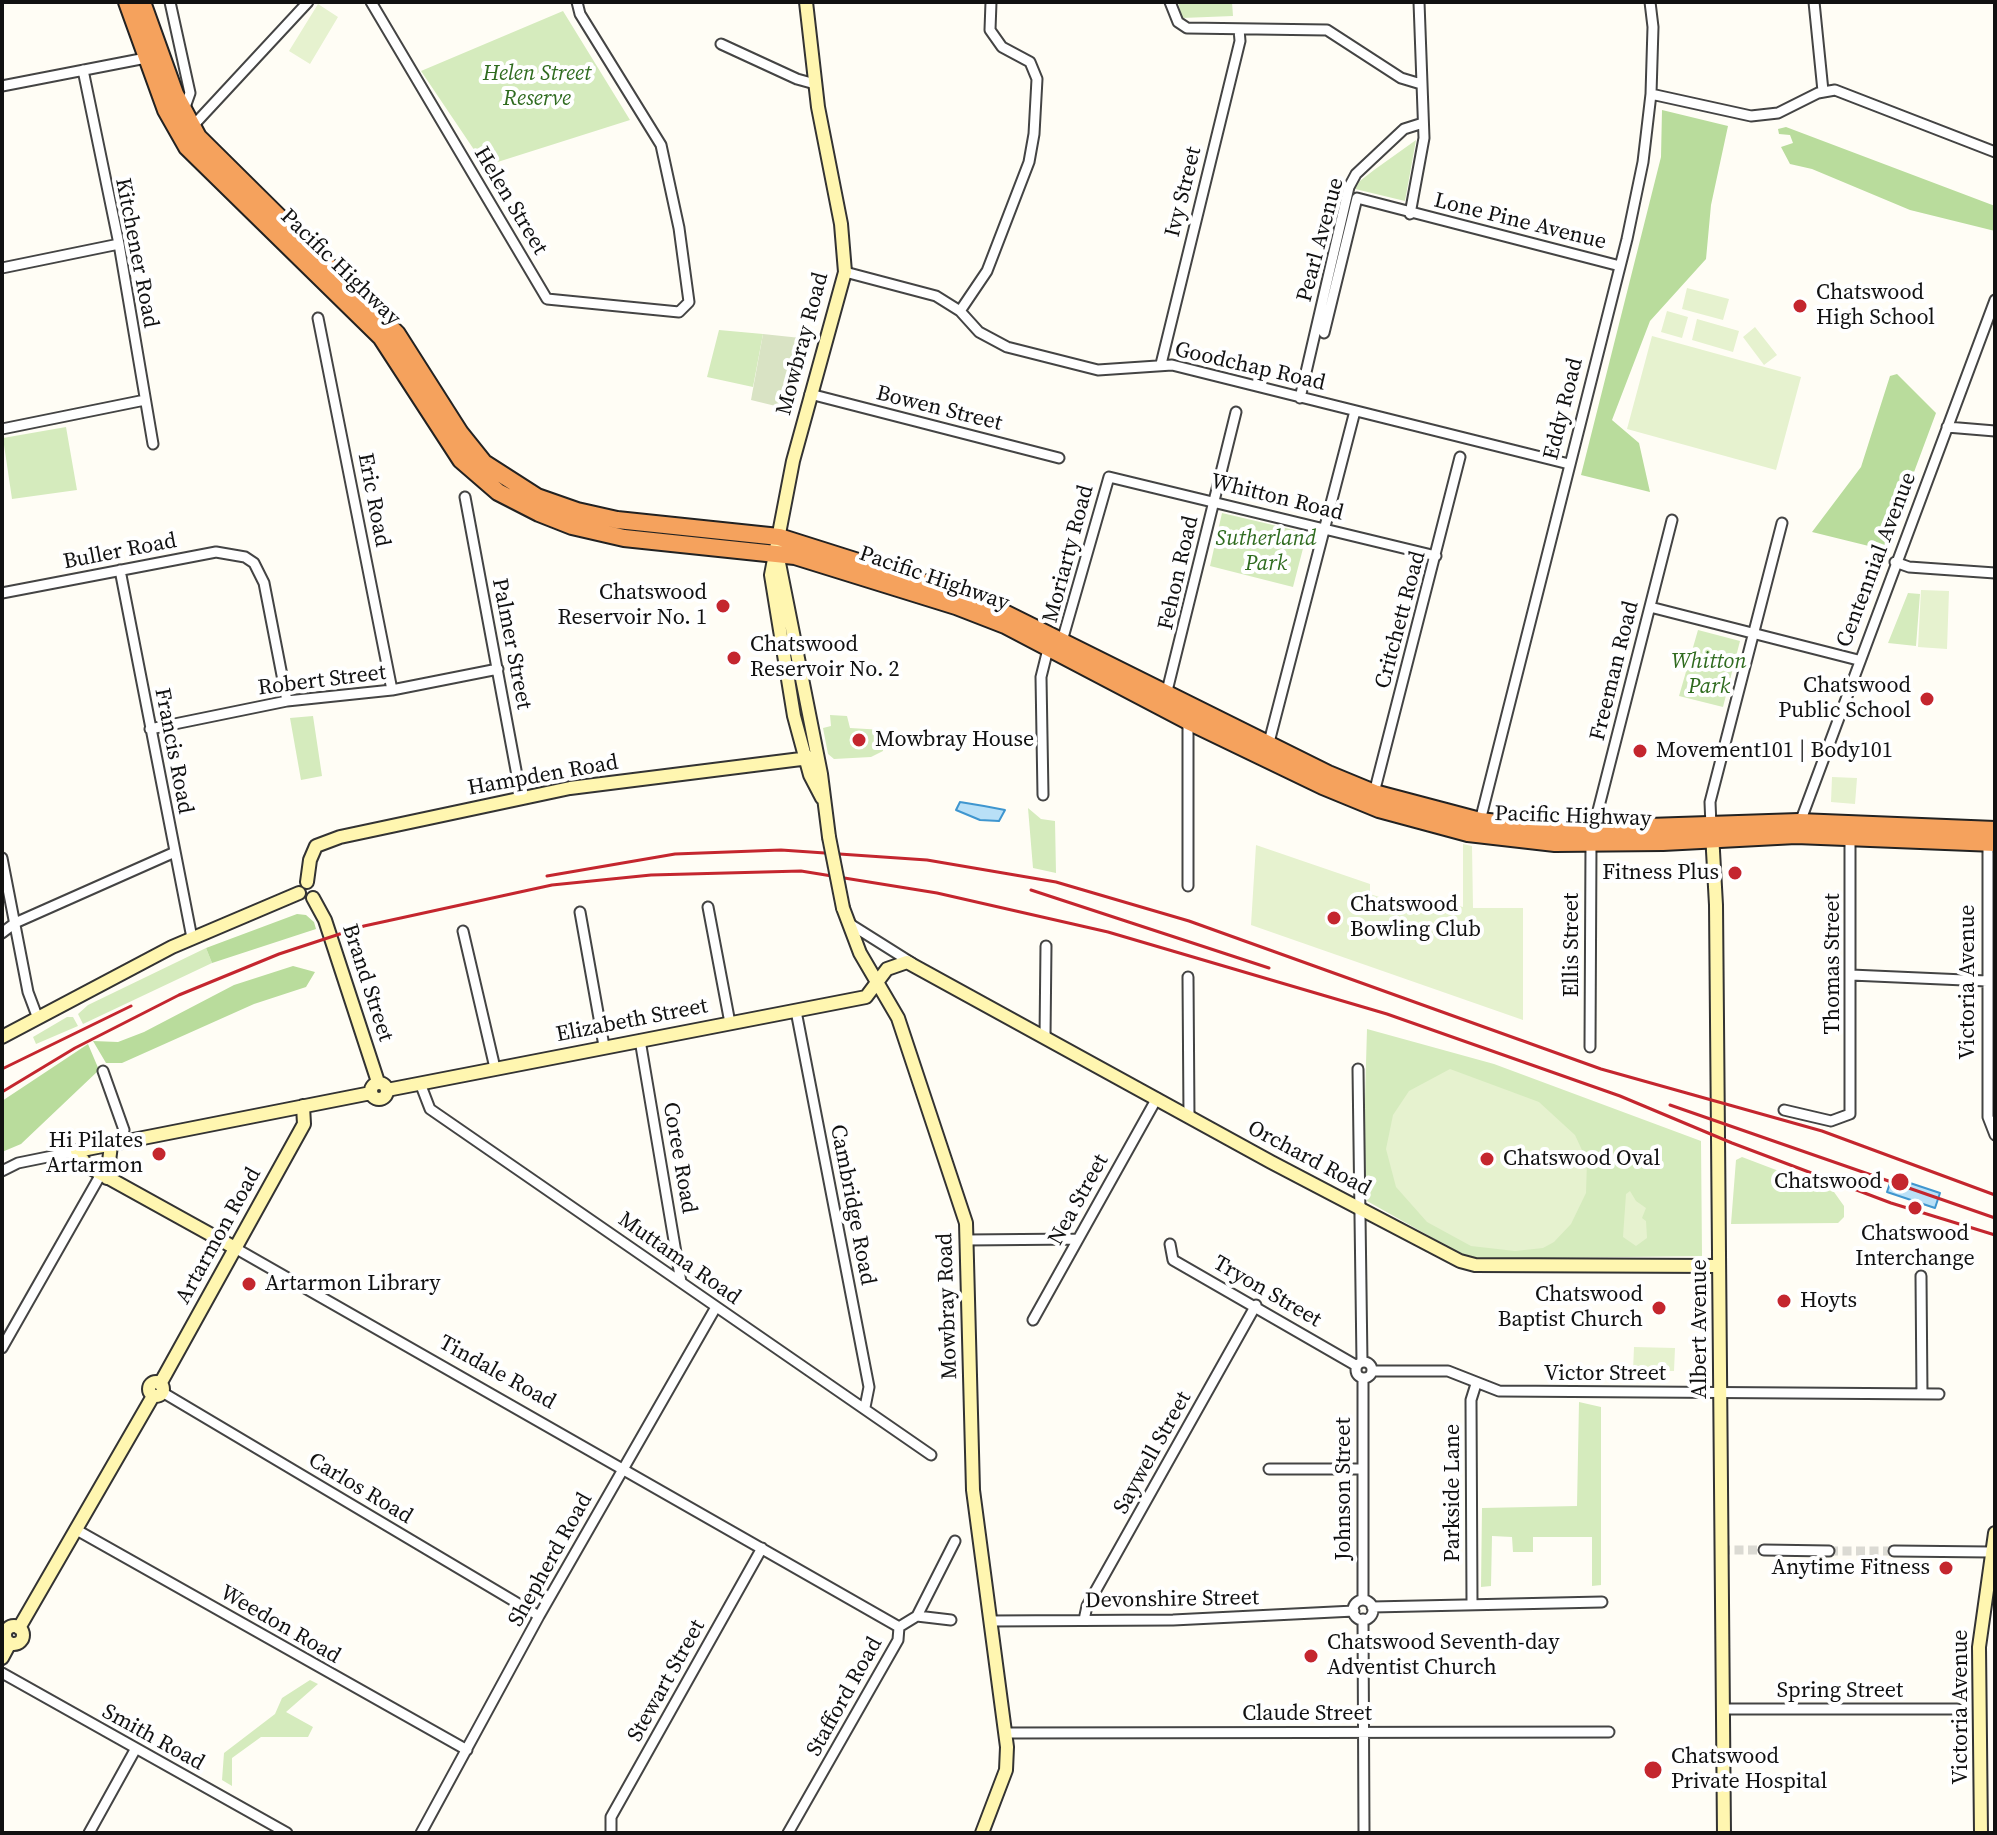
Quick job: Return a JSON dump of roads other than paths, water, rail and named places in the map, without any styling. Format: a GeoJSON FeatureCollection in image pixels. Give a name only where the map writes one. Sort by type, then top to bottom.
{"type":"FeatureCollection","features":[{"type":"Feature","properties":{"kind":"highway","name":"Pacific Highway"},"geometry":{"type":"LineString","coordinates":[[131,5],[175,110],[187,147],[381,337],[461,460],[498,492],[549,518],[624,538],[778,545]]}},
{"type":"Feature","properties":{"kind":"highway","name":"Pacific Highway"},"geometry":{"type":"LineString","coordinates":[[131,5],[146,58],[175,110],[192,126],[208,149],[391,327],[409,349],[471,449],[499,474],[537,497],[592,515],[778,545],[978,600],[1188,721],[1263,759],[1379,809],[1496,839],[1798,829],[1992,836]]}},
{"type":"Feature","properties":{"kind":"highway","name":"Pacific Highway"},"geometry":{"type":"LineString","coordinates":[[1055,645],[1374,793],[1480,821],[1592,837]]}},
{"type":"Feature","properties":{"kind":"street"},"geometry":{"type":"LineString","coordinates":[[170,2],[190,93],[175,110]]}},
{"type":"Feature","properties":{"kind":"street"},"geometry":{"type":"LineString","coordinates":[[187,147],[192,126],[308,2]]}},
{"type":"Feature","properties":{"kind":"street","name":"Helen Street"},"geometry":{"type":"LineString","coordinates":[[371,2],[547,299],[679,312],[685,310],[689,302],[679,228],[661,145],[594,39],[577,2]]}},
{"type":"Feature","properties":{"kind":"street","name":"Mowbray Road"},"geometry":{"type":"LineString","coordinates":[[806,2],[815,84],[841,224],[845,272],[810,394],[778,545],[811,758],[822,798],[844,913],[877,984],[893,1008],[961,1204],[966,1240],[973,1490],[1006,1733],[1006,1770],[982,1833]]}},
{"type":"Feature","properties":{"kind":"street"},"geometry":{"type":"LineString","coordinates":[[960,311],[987,271],[1029,162],[1034,134],[1037,79],[1030,62],[1002,47],[990,30],[991,2]]}},
{"type":"Feature","properties":{"kind":"street"},"geometry":{"type":"LineString","coordinates":[[1170,2],[1183,27],[1312,27],[1327,30],[1401,78],[1421,84]]}},
{"type":"Feature","properties":{"kind":"street"},"geometry":{"type":"LineString","coordinates":[[1410,214],[1423,151],[1419,2]]}},
{"type":"Feature","properties":{"kind":"street","name":"Eddy Road"},"geometry":{"type":"LineString","coordinates":[[1480,821],[1620,266],[1643,162],[1651,94],[1650,2]]}},
{"type":"Feature","properties":{"kind":"street"},"geometry":{"type":"LineString","coordinates":[[1814,2],[1823,91]]}},
{"type":"Feature","properties":{"kind":"street","name":"Ivy Street"},"geometry":{"type":"LineString","coordinates":[[1161,364],[1240,41],[1239,29]]}},
{"type":"Feature","properties":{"kind":"street"},"geometry":{"type":"LineString","coordinates":[[721,44],[797,79],[815,84]]}},
{"type":"Feature","properties":{"kind":"street"},"geometry":{"type":"LineString","coordinates":[[2,86],[146,58]]}},
{"type":"Feature","properties":{"kind":"street","name":"Kitchener Road"},"geometry":{"type":"LineString","coordinates":[[83,70],[95,141],[119,244],[153,444]]}},
{"type":"Feature","properties":{"kind":"street"},"geometry":{"type":"LineString","coordinates":[[1651,94],[1751,116],[1778,113],[1823,91],[1835,90],[1995,152]]}},
{"type":"Feature","properties":{"kind":"street","name":"Pearl Avenue"},"geometry":{"type":"LineString","coordinates":[[1300,398],[1349,187],[1356,174],[1404,129],[1423,123]]}},
{"type":"Feature","properties":{"kind":"street","name":"Pearl Avenue"},"geometry":{"type":"LineString","coordinates":[[1324,333],[1357,198],[1410,214]]}},
{"type":"Feature","properties":{"kind":"street","name":"Lone Pine Avenue"},"geometry":{"type":"LineString","coordinates":[[1410,214],[1620,266]]}},
{"type":"Feature","properties":{"kind":"street"},"geometry":{"type":"LineString","coordinates":[[2,268],[119,244]]}},
{"type":"Feature","properties":{"kind":"street","name":"Goodchap Road"},"geometry":{"type":"LineString","coordinates":[[845,272],[923,291],[960,311],[979,332],[1003,346],[1021,351],[1098,370],[1161,364],[1569,464]]}},
{"type":"Feature","properties":{"kind":"street","name":"Centennial Avenue"},"geometry":{"type":"LineString","coordinates":[[1798,829],[1858,660],[1995,300]]}},
{"type":"Feature","properties":{"kind":"street","name":"Eric Road"},"geometry":{"type":"LineString","coordinates":[[318,318],[392,690]]}},
{"type":"Feature","properties":{"kind":"street","name":"Bowen Street"},"geometry":{"type":"LineString","coordinates":[[810,394],[1059,458]]}},
{"type":"Feature","properties":{"kind":"street"},"geometry":{"type":"LineString","coordinates":[[2,429],[145,400]]}},
{"type":"Feature","properties":{"kind":"street"},"geometry":{"type":"LineString","coordinates":[[1268,746],[1355,411]]}},
{"type":"Feature","properties":{"kind":"street","name":"Fehon Road"},"geometry":{"type":"LineString","coordinates":[[1166,695],[1236,412]]}},
{"type":"Feature","properties":{"kind":"street"},"geometry":{"type":"LineString","coordinates":[[1947,427],[1995,431]]}},
{"type":"Feature","properties":{"kind":"street","name":"Critchett Road"},"geometry":{"type":"LineString","coordinates":[[1374,793],[1460,457]]}},
{"type":"Feature","properties":{"kind":"street","name":"Whitton Road"},"geometry":{"type":"LineString","coordinates":[[1109,477],[1436,556]]}},
{"type":"Feature","properties":{"kind":"street","name":"Moriarty Road"},"geometry":{"type":"LineString","coordinates":[[1043,795],[1041,677],[1055,645],[1109,477]]}},
{"type":"Feature","properties":{"kind":"street","name":"Palmer Street"},"geometry":{"type":"LineString","coordinates":[[465,497],[521,797]]}},
{"type":"Feature","properties":{"kind":"street","name":"Freeman Road"},"geometry":{"type":"LineString","coordinates":[[1592,837],[1672,520]]}},
{"type":"Feature","properties":{"kind":"street"},"geometry":{"type":"LineString","coordinates":[[1712,832],[1710,802],[1782,523]]}},
{"type":"Feature","properties":{"kind":"street","name":"Buller Road"},"geometry":{"type":"LineString","coordinates":[[2,593],[216,552],[245,557],[254,563],[264,583],[287,701]]}},
{"type":"Feature","properties":{"kind":"street"},"geometry":{"type":"LineString","coordinates":[[1895,562],[1909,567],[1995,573]]}},
{"type":"Feature","properties":{"kind":"street","name":"Francis Road"},"geometry":{"type":"LineString","coordinates":[[120,570],[192,938]]}},
{"type":"Feature","properties":{"kind":"street"},"geometry":{"type":"LineString","coordinates":[[1650,607],[1858,660]]}},
{"type":"Feature","properties":{"kind":"street","name":"Robert Street"},"geometry":{"type":"LineString","coordinates":[[150,729],[287,701],[392,690],[498,669]]}},
{"type":"Feature","properties":{"kind":"street"},"geometry":{"type":"LineString","coordinates":[[1188,721],[1188,886]]}},
{"type":"Feature","properties":{"kind":"street","name":"Hampden Road"},"geometry":{"type":"LineString","coordinates":[[303,888],[312,852],[322,842],[570,788],[811,758]]}},
{"type":"Feature","properties":{"kind":"street","name":"Thomas Street"},"geometry":{"type":"LineString","coordinates":[[1784,1110],[1837,1121],[1850,1114],[1850,829]]}},
{"type":"Feature","properties":{"kind":"street","name":"Albert Avenue"},"geometry":{"type":"LineString","coordinates":[[1712,832],[1724,1833]]}},
{"type":"Feature","properties":{"kind":"street","name":"Victoria Avenue"},"geometry":{"type":"LineString","coordinates":[[1992,836],[1987,981],[1988,1117],[1994,1134]]}},
{"type":"Feature","properties":{"kind":"street","name":"Ellis Street"},"geometry":{"type":"LineString","coordinates":[[1590,1047],[1592,837]]}},
{"type":"Feature","properties":{"kind":"street"},"geometry":{"type":"LineString","coordinates":[[2,933],[15,923],[175,852]]}},
{"type":"Feature","properties":{"kind":"street"},"geometry":{"type":"LineString","coordinates":[[2,858],[28,992],[37,1016]]}},
{"type":"Feature","properties":{"kind":"street"},"geometry":{"type":"LineString","coordinates":[[2,1037],[37,1016],[192,938],[303,888]]}},
{"type":"Feature","properties":{"kind":"street","name":"Brand Street"},"geometry":{"type":"LineString","coordinates":[[303,888],[303,899],[313,898],[325,920],[379,1088]]}},
{"type":"Feature","properties":{"kind":"street"},"geometry":{"type":"LineString","coordinates":[[708,907],[730,1023]]}},
{"type":"Feature","properties":{"kind":"street"},"geometry":{"type":"LineString","coordinates":[[580,912],[604,1046]]}},
{"type":"Feature","properties":{"kind":"street","name":"Orchard Road"},"geometry":{"type":"LineString","coordinates":[[844,913],[858,932],[914,964],[1441,1253],[1475,1265],[1719,1266]]}},
{"type":"Feature","properties":{"kind":"street"},"geometry":{"type":"LineString","coordinates":[[463,931],[495,1068]]}},
{"type":"Feature","properties":{"kind":"street"},"geometry":{"type":"LineString","coordinates":[[1045,1037],[1046,946]]}},
{"type":"Feature","properties":{"kind":"street"},"geometry":{"type":"LineString","coordinates":[[877,984],[893,965],[902,962],[914,964]]}},
{"type":"Feature","properties":{"kind":"street"},"geometry":{"type":"LineString","coordinates":[[1851,975],[1987,981]]}},
{"type":"Feature","properties":{"kind":"street"},"geometry":{"type":"LineString","coordinates":[[1188,977],[1189,1117]]}},
{"type":"Feature","properties":{"kind":"street","name":"Elizabeth Street"},"geometry":{"type":"LineString","coordinates":[[2,1171],[18,1163],[379,1088],[420,1083],[866,997],[877,984]]}},
{"type":"Feature","properties":{"kind":"street","name":"Cambridge Road"},"geometry":{"type":"LineString","coordinates":[[796,1011],[869,1387],[865,1407]]}},
{"type":"Feature","properties":{"kind":"street","name":"Coree Road"},"geometry":{"type":"LineString","coordinates":[[640,1040],[681,1282]]}},
{"type":"Feature","properties":{"kind":"street"},"geometry":{"type":"LineString","coordinates":[[1358,1069],[1359,1364],[1356,1372],[1363,1378],[1372,1371]]}},
{"type":"Feature","properties":{"kind":"street"},"geometry":{"type":"LineString","coordinates":[[103,1071],[124,1130]]}},
{"type":"Feature","properties":{"kind":"street","name":"Muttama Road"},"geometry":{"type":"LineString","coordinates":[[420,1083],[430,1109],[931,1455]]}},
{"type":"Feature","properties":{"kind":"street","name":"Nea Street"},"geometry":{"type":"LineString","coordinates":[[1033,1320],[1157,1098]]}},
{"type":"Feature","properties":{"kind":"street","name":"Artarmon Road"},"geometry":{"type":"LineString","coordinates":[[2,1658],[9,1633],[159,1390],[304,1124],[303,1106]]}},
{"type":"Feature","properties":{"kind":"street"},"geometry":{"type":"LineString","coordinates":[[2,1348],[104,1176],[111,1145]]}},
{"type":"Feature","properties":{"kind":"street","name":"Tindale Road"},"geometry":{"type":"LineString","coordinates":[[77,1151],[87,1166],[104,1176],[624,1468],[899,1627]]}},
{"type":"Feature","properties":{"kind":"street"},"geometry":{"type":"LineString","coordinates":[[966,1240],[1078,1239]]}},
{"type":"Feature","properties":{"kind":"street","name":"Tryon Street"},"geometry":{"type":"LineString","coordinates":[[1170,1244],[1173,1260],[1359,1364],[1368,1363],[1372,1371]]}},
{"type":"Feature","properties":{"kind":"street"},"geometry":{"type":"LineString","coordinates":[[1921,1276],[1922,1394]]}},
{"type":"Feature","properties":{"kind":"street","name":"Saywell Street"},"geometry":{"type":"LineString","coordinates":[[1084,1620],[1087,1606],[1256,1305]]}},
{"type":"Feature","properties":{"kind":"street","name":"Shepherd Road"},"geometry":{"type":"LineString","coordinates":[[421,1833],[539,1616],[716,1307]]}},
{"type":"Feature","properties":{"kind":"street","name":"Victor Street"},"geometry":{"type":"LineString","coordinates":[[1372,1371],[1448,1371],[1499,1391],[1939,1394]]}},
{"type":"Feature","properties":{"kind":"street","name":"Johnson Street"},"geometry":{"type":"LineString","coordinates":[[1363,1378],[1363,1600]]}},
{"type":"Feature","properties":{"kind":"street","name":"Parkside Lane"},"geometry":{"type":"LineString","coordinates":[[1472,1603],[1471,1400],[1476,1384]]}},
{"type":"Feature","properties":{"kind":"street","name":"Carlos Road"},"geometry":{"type":"LineString","coordinates":[[159,1390],[539,1616]]}},
{"type":"Feature","properties":{"kind":"street"},"geometry":{"type":"LineString","coordinates":[[1269,1469],[1361,1469]]}},
{"type":"Feature","properties":{"kind":"street","name":"Weedon Road"},"geometry":{"type":"LineString","coordinates":[[75,1529],[467,1750]]}},
{"type":"Feature","properties":{"kind":"street","name":"Victoria Avenue"},"geometry":{"type":"LineString","coordinates":[[1981,1833],[1979,1647],[1990,1552],[1995,1534]]}},
{"type":"Feature","properties":{"kind":"street"},"geometry":{"type":"LineString","coordinates":[[951,1620],[917,1616],[955,1541]]}},
{"type":"Feature","properties":{"kind":"street","name":"Stewart Street"},"geometry":{"type":"LineString","coordinates":[[611,1833],[611,1817],[762,1548]]}},
{"type":"Feature","properties":{"kind":"street"},"geometry":{"type":"LineString","coordinates":[[1764,1550],[1829,1551]]}},
{"type":"Feature","properties":{"kind":"street"},"geometry":{"type":"LineString","coordinates":[[1894,1551],[1990,1552]]}},
{"type":"Feature","properties":{"kind":"street"},"geometry":{"type":"LineString","coordinates":[[1364,1833],[1363,1619],[1354,1611],[1357,1603],[1363,1600],[1372,1607],[1602,1602]]}},
{"type":"Feature","properties":{"kind":"street"},"geometry":{"type":"LineString","coordinates":[[1363,1619],[1370,1616],[1372,1607]]}},
{"type":"Feature","properties":{"kind":"street","name":"Devonshire Street"},"geometry":{"type":"LineString","coordinates":[[990,1621],[1173,1620],[1354,1611]]}},
{"type":"Feature","properties":{"kind":"street","name":"Stafford Road"},"geometry":{"type":"LineString","coordinates":[[788,1833],[898,1640],[899,1627],[917,1616]]}},
{"type":"Feature","properties":{"kind":"street","name":"Smith Road"},"geometry":{"type":"LineString","coordinates":[[2,1673],[287,1833]]}},
{"type":"Feature","properties":{"kind":"street","name":"Spring Street"},"geometry":{"type":"LineString","coordinates":[[1723,1709],[1957,1709]]}},
{"type":"Feature","properties":{"kind":"street","name":"Claude Street"},"geometry":{"type":"LineString","coordinates":[[1006,1733],[1609,1732]]}},
{"type":"Feature","properties":{"kind":"street"},"geometry":{"type":"LineString","coordinates":[[89,1833],[135,1750]]}},
{"type":"Feature","properties":{"kind":"water"},"geometry":{"type":"Polygon","coordinates":[[[960,802],[1005,810],[999,821],[980,820],[956,810],[960,802]]]}},
{"type":"Feature","properties":{"kind":"water"},"geometry":{"type":"Polygon","coordinates":[[[1892,1177],[1940,1193],[1935,1208],[1887,1192],[1892,1177]]]}},
{"type":"Feature","properties":{"kind":"tunnel"},"geometry":{"type":"LineString","coordinates":[[1721,1550],[1764,1550]]}},
{"type":"Feature","properties":{"kind":"tunnel"},"geometry":{"type":"LineString","coordinates":[[1829,1551],[1894,1551]]}},
{"type":"Feature","properties":{"kind":"railway"},"geometry":{"type":"LineString","coordinates":[[547,876],[675,854],[781,850],[927,860],[1056,882],[1189,921],[1601,1069],[1822,1131],[1995,1195]]}},
{"type":"Feature","properties":{"kind":"railway"},"geometry":{"type":"LineString","coordinates":[[2,1092],[75,1048],[179,995],[279,954],[364,926],[552,885],[651,875],[801,871],[937,893],[1108,932],[1387,1014],[1620,1096],[1732,1143],[1891,1203],[1995,1235]]}},
{"type":"Feature","properties":{"kind":"railway"},"geometry":{"type":"LineString","coordinates":[[1031,890],[1269,968]]}},
{"type":"Feature","properties":{"kind":"railway"},"geometry":{"type":"LineString","coordinates":[[2,1069],[131,1006]]}},
{"type":"Feature","properties":{"kind":"railway"},"geometry":{"type":"LineString","coordinates":[[1670,1105],[1995,1218]]}},
{"type":"Feature","properties":{"kind":"place","name":"Chatswood High School"},"geometry":{"type":"Point","coordinates":[1800,306]}},
{"type":"Feature","properties":{"kind":"place","name":"Chatswood Reservoir No. 1"},"geometry":{"type":"Point","coordinates":[723,606]}},
{"type":"Feature","properties":{"kind":"place","name":"Chatswood Reservoir No. 2"},"geometry":{"type":"Point","coordinates":[734,658]}},
{"type":"Feature","properties":{"kind":"place","name":"Chatswood Public School"},"geometry":{"type":"Point","coordinates":[1927,699]}},
{"type":"Feature","properties":{"kind":"place","name":"Mowbray House"},"geometry":{"type":"Point","coordinates":[859,740]}},
{"type":"Feature","properties":{"kind":"place","name":"Movement101 | Body101"},"geometry":{"type":"Point","coordinates":[1640,751]}},
{"type":"Feature","properties":{"kind":"place","name":"Fitness Plus"},"geometry":{"type":"Point","coordinates":[1735,873]}},
{"type":"Feature","properties":{"kind":"place","name":"Chatswood Bowling Club"},"geometry":{"type":"Point","coordinates":[1334,918]}},
{"type":"Feature","properties":{"kind":"place","name":"Hi Pilates Artarmon"},"geometry":{"type":"Point","coordinates":[159,1154]}},
{"type":"Feature","properties":{"kind":"place","name":"Chatswood Oval"},"geometry":{"type":"Point","coordinates":[1487,1159]}},
{"type":"Feature","properties":{"kind":"place","name":"Chatswood"},"geometry":{"type":"Point","coordinates":[1900,1182]}},
{"type":"Feature","properties":{"kind":"place","name":"Chatswood Interchange"},"geometry":{"type":"Point","coordinates":[1915,1208]}},
{"type":"Feature","properties":{"kind":"place","name":"Artarmon Library"},"geometry":{"type":"Point","coordinates":[249,1284]}},
{"type":"Feature","properties":{"kind":"place","name":"Hoyts"},"geometry":{"type":"Point","coordinates":[1784,1301]}},
{"type":"Feature","properties":{"kind":"place","name":"Chatswood Baptist Church"},"geometry":{"type":"Point","coordinates":[1659,1308]}},
{"type":"Feature","properties":{"kind":"place","name":"Anytime Fitness"},"geometry":{"type":"Point","coordinates":[1946,1568]}},
{"type":"Feature","properties":{"kind":"place","name":"Chatswood Seventh-day Adventist Church"},"geometry":{"type":"Point","coordinates":[1311,1656]}},
{"type":"Feature","properties":{"kind":"place","name":"Chatswood Private Hospital"},"geometry":{"type":"Point","coordinates":[1653,1770]}},
{"type":"Feature","properties":{"kind":"park label","name":"Helen Street Reserve"},"geometry":{"type":"Point","coordinates":[537,86]}},
{"type":"Feature","properties":{"kind":"park label","name":"Sutherland Park"},"geometry":{"type":"Point","coordinates":[1266,552]}},
{"type":"Feature","properties":{"kind":"park label","name":"Whitton Park"},"geometry":{"type":"Point","coordinates":[1709,674]}}]}
